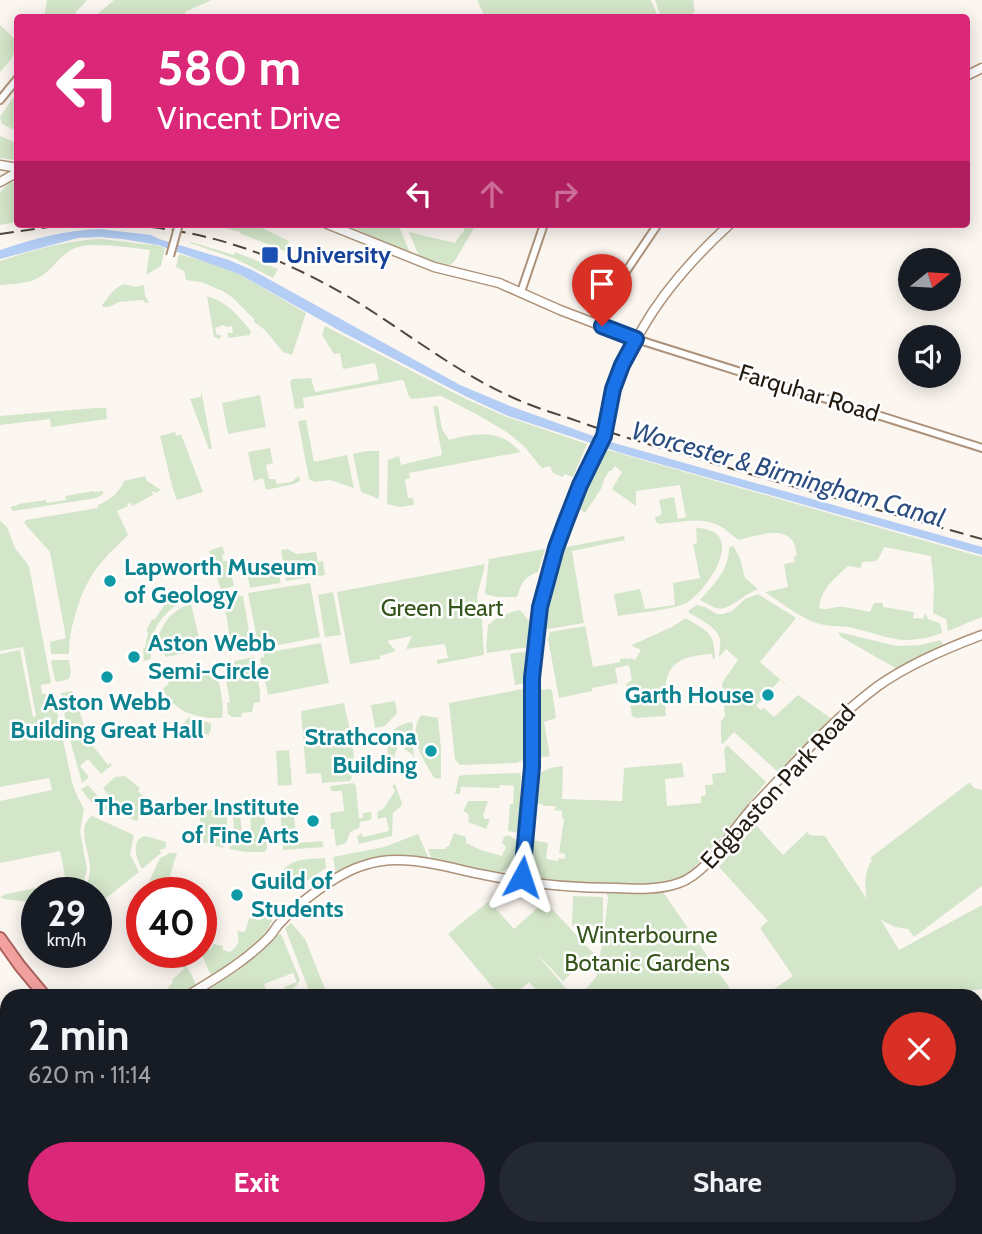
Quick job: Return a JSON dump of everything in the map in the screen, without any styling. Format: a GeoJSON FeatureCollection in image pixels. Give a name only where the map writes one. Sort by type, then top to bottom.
{"type":"FeatureCollection","features":[{"type":"Feature","properties":{"kind":"highway"},"geometry":{"type":"LineString","coordinates":[[0,938],[39,989]]}},
{"type":"Feature","properties":{"kind":"highway"},"geometry":{"type":"LineString","coordinates":[[0,950],[20,966]]}},
{"type":"Feature","properties":{"kind":"street"},"geometry":{"type":"LineString","coordinates":[[0,100],[14,83]]}},
{"type":"Feature","properties":{"kind":"street"},"geometry":{"type":"LineString","coordinates":[[168,265],[178,228]]}},
{"type":"Feature","properties":{"kind":"street"},"geometry":{"type":"LineString","coordinates":[[337,228],[434,267],[499,282],[560,310],[636,339]]}},
{"type":"Feature","properties":{"kind":"street"},"geometry":{"type":"LineString","coordinates":[[521,292],[543,228]]}},
{"type":"Feature","properties":{"kind":"street"},"geometry":{"type":"LineString","coordinates":[[604,308],[655,228]]}},
{"type":"Feature","properties":{"kind":"street"},"geometry":{"type":"LineString","coordinates":[[521,881],[532,767],[532,678],[540,607],[556,548],[580,485],[604,436],[613,389],[622,365],[667,290],[704,247],[725,228]]}},
{"type":"Feature","properties":{"kind":"street","name":"Farquhar Road"},"geometry":{"type":"LineString","coordinates":[[636,339],[982,448]]}},
{"type":"Feature","properties":{"kind":"street","name":"Edgbaston Park Road"},"geometry":{"type":"LineString","coordinates":[[198,989],[235,965],[322,887],[365,864],[409,861],[570,888],[640,889],[681,883],[702,868],[754,805],[831,725],[877,687],[899,673],[982,635]]}},
{"type":"Feature","properties":{"kind":"green space"},"geometry":{"type":"Polygon","coordinates":[[[47,0],[87,0],[75,14],[45,14],[47,0]]]}},
{"type":"Feature","properties":{"kind":"green space"},"geometry":{"type":"Polygon","coordinates":[[[114,0],[212,0],[185,12],[186,14],[98,14],[114,0]]]}},
{"type":"Feature","properties":{"kind":"green space"},"geometry":{"type":"Polygon","coordinates":[[[477,0],[651,0],[657,14],[484,14],[477,0]]]}},
{"type":"Feature","properties":{"kind":"green space"},"geometry":{"type":"Polygon","coordinates":[[[655,0],[695,0],[695,12],[692,14],[660,14],[655,0]]]}},
{"type":"Feature","properties":{"kind":"green space"},"geometry":{"type":"Polygon","coordinates":[[[0,25],[14,38],[14,53],[0,72],[0,25]]]}},
{"type":"Feature","properties":{"kind":"green space"},"geometry":{"type":"Polygon","coordinates":[[[14,96],[14,130],[2,124],[0,117],[14,96]]]}},
{"type":"Feature","properties":{"kind":"green space"},"geometry":{"type":"Polygon","coordinates":[[[0,136],[14,142],[14,160],[0,158],[0,136]]]}},
{"type":"Feature","properties":{"kind":"green space"},"geometry":{"type":"Polygon","coordinates":[[[14,181],[14,223],[0,225],[0,192],[14,181]]]}},
{"type":"Feature","properties":{"kind":"green space"},"geometry":{"type":"Polygon","coordinates":[[[224,228],[262,228],[289,241],[285,251],[224,228]]]}},
{"type":"Feature","properties":{"kind":"green space"},"geometry":{"type":"Polygon","coordinates":[[[353,228],[400,228],[410,253],[353,228]]]}},
{"type":"Feature","properties":{"kind":"green space"},"geometry":{"type":"Polygon","coordinates":[[[474,228],[453,263],[444,267],[422,259],[409,232],[455,243],[464,229],[474,228]]]}},
{"type":"Feature","properties":{"kind":"green space"},"geometry":{"type":"Polygon","coordinates":[[[100,239],[153,244],[165,248],[161,266],[146,275],[150,250],[85,246],[72,249],[34,280],[0,285],[0,261],[49,247],[100,239]]]}},
{"type":"Feature","properties":{"kind":"green space"},"geometry":{"type":"Polygon","coordinates":[[[191,242],[234,255],[235,252],[278,269],[273,278],[236,259],[191,242]]]}},
{"type":"Feature","properties":{"kind":"green space"},"geometry":{"type":"Polygon","coordinates":[[[179,254],[239,274],[306,313],[292,355],[283,352],[233,298],[201,282],[186,280],[184,271],[176,267],[179,254]]]}},
{"type":"Feature","properties":{"kind":"green space"},"geometry":{"type":"Polygon","coordinates":[[[124,284],[135,287],[144,285],[145,296],[149,302],[119,302],[103,307],[112,293],[124,284]]]}},
{"type":"Feature","properties":{"kind":"green space"},"geometry":{"type":"Polygon","coordinates":[[[207,296],[232,310],[251,331],[250,335],[229,338],[227,333],[233,333],[232,326],[224,325],[215,328],[217,335],[221,337],[214,337],[207,296]]]}},
{"type":"Feature","properties":{"kind":"green space"},"geometry":{"type":"Polygon","coordinates":[[[325,326],[466,399],[507,417],[587,444],[573,477],[553,473],[550,466],[543,468],[524,446],[508,433],[441,396],[412,399],[402,380],[303,398],[304,408],[295,409],[290,382],[292,379],[311,378],[315,392],[379,380],[375,363],[343,369],[340,353],[334,354],[322,335],[325,326]]]}},
{"type":"Feature","properties":{"kind":"green space"},"geometry":{"type":"Polygon","coordinates":[[[201,390],[212,449],[209,449],[190,399],[201,397],[201,390]]]}},
{"type":"Feature","properties":{"kind":"green space"},"geometry":{"type":"Polygon","coordinates":[[[260,395],[266,427],[228,434],[222,403],[260,395]]]}},
{"type":"Feature","properties":{"kind":"green space"},"geometry":{"type":"Polygon","coordinates":[[[433,406],[438,406],[442,429],[449,440],[469,435],[496,436],[510,442],[521,452],[409,473],[410,478],[405,480],[408,498],[413,498],[414,505],[400,507],[387,504],[388,460],[399,456],[401,465],[442,455],[433,406]]]}},
{"type":"Feature","properties":{"kind":"green space"},"geometry":{"type":"Polygon","coordinates":[[[106,408],[107,419],[51,427],[50,419],[0,425],[0,416],[106,408]]]}},
{"type":"Feature","properties":{"kind":"green space"},"geometry":{"type":"Polygon","coordinates":[[[306,420],[314,462],[347,455],[354,488],[330,480],[315,482],[309,479],[298,421],[306,420]]]}},
{"type":"Feature","properties":{"kind":"green space"},"geometry":{"type":"Polygon","coordinates":[[[175,432],[176,436],[181,434],[203,492],[177,500],[160,436],[175,432]]]}},
{"type":"Feature","properties":{"kind":"green space"},"geometry":{"type":"Polygon","coordinates":[[[270,448],[273,463],[266,465],[269,479],[275,479],[277,484],[291,482],[299,476],[300,481],[266,490],[263,478],[254,481],[248,452],[270,448]]]}},
{"type":"Feature","properties":{"kind":"green space"},"geometry":{"type":"Polygon","coordinates":[[[601,448],[982,557],[982,617],[948,631],[946,619],[933,613],[931,556],[884,547],[877,560],[862,562],[861,568],[848,566],[838,575],[825,590],[819,608],[844,607],[870,612],[874,603],[883,603],[883,607],[914,612],[913,618],[923,619],[925,613],[928,619],[940,624],[942,633],[906,640],[809,620],[765,592],[788,587],[784,564],[795,562],[794,556],[797,555],[793,542],[787,536],[774,533],[738,540],[720,526],[706,521],[659,524],[655,517],[662,515],[659,500],[674,497],[678,519],[686,517],[680,485],[636,491],[636,506],[612,489],[622,472],[615,466],[609,471],[585,513],[577,507],[601,448]]]}},
{"type":"Feature","properties":{"kind":"green space"},"geometry":{"type":"Polygon","coordinates":[[[379,451],[379,499],[361,492],[353,454],[379,451]]]}},
{"type":"Feature","properties":{"kind":"green space"},"geometry":{"type":"Polygon","coordinates":[[[145,476],[147,481],[161,490],[155,493],[154,491],[153,495],[132,506],[127,504],[128,506],[117,511],[128,535],[101,562],[84,590],[72,625],[69,654],[51,654],[50,642],[66,638],[50,552],[24,523],[26,520],[98,508],[98,505],[117,493],[124,481],[145,476]]]}},
{"type":"Feature","properties":{"kind":"green space"},"geometry":{"type":"Polygon","coordinates":[[[103,491],[103,494],[97,498],[13,511],[10,507],[46,500],[47,503],[66,500],[65,496],[103,491]]]}},
{"type":"Feature","properties":{"kind":"green space"},"geometry":{"type":"Polygon","coordinates":[[[0,521],[7,527],[15,548],[29,566],[51,683],[41,685],[42,694],[53,693],[72,782],[84,809],[80,831],[87,869],[85,877],[65,877],[60,851],[0,863],[0,801],[52,790],[49,778],[0,787],[0,654],[20,650],[33,717],[36,716],[23,647],[0,651],[0,521]]]}},
{"type":"Feature","properties":{"kind":"green space"},"geometry":{"type":"Polygon","coordinates":[[[696,528],[711,531],[720,538],[722,548],[714,572],[697,595],[682,605],[618,616],[614,594],[640,589],[645,609],[675,605],[673,583],[700,578],[693,544],[697,541],[696,528]]]}},
{"type":"Feature","properties":{"kind":"green space"},"geometry":{"type":"Polygon","coordinates":[[[624,536],[625,540],[572,551],[584,623],[548,629],[545,627],[545,611],[561,548],[624,536]]]}},
{"type":"Feature","properties":{"kind":"green space"},"geometry":{"type":"Polygon","coordinates":[[[222,546],[225,554],[222,555],[223,561],[227,561],[234,586],[221,590],[209,551],[222,546]]]}},
{"type":"Feature","properties":{"kind":"green space"},"geometry":{"type":"Polygon","coordinates":[[[732,546],[740,558],[745,578],[758,589],[721,609],[700,600],[724,570],[729,548],[732,546]]]}},
{"type":"Feature","properties":{"kind":"green space"},"geometry":{"type":"Polygon","coordinates":[[[288,549],[296,554],[316,552],[318,562],[323,561],[325,575],[286,581],[281,550],[288,549]]]}},
{"type":"Feature","properties":{"kind":"green space"},"geometry":{"type":"Polygon","coordinates":[[[545,549],[538,572],[529,576],[517,597],[485,594],[489,559],[545,549]]]}},
{"type":"Feature","properties":{"kind":"green space","name":"Green Heart"},"geometry":{"type":"Polygon","coordinates":[[[485,564],[477,597],[484,655],[437,664],[437,660],[448,658],[445,644],[406,649],[412,636],[387,641],[396,651],[380,656],[380,659],[350,664],[337,592],[485,564]]]}},
{"type":"Feature","properties":{"kind":"green space"},"geometry":{"type":"Polygon","coordinates":[[[277,567],[281,583],[250,588],[247,572],[277,567]]]}},
{"type":"Feature","properties":{"kind":"green space"},"geometry":{"type":"Polygon","coordinates":[[[310,583],[320,637],[263,648],[262,643],[258,644],[248,593],[310,583]]]}},
{"type":"Feature","properties":{"kind":"green space"},"geometry":{"type":"Polygon","coordinates":[[[194,589],[196,595],[177,605],[162,619],[152,637],[151,659],[144,661],[146,631],[152,619],[154,620],[164,606],[161,603],[183,590],[185,593],[194,589]]]}},
{"type":"Feature","properties":{"kind":"green space"},"geometry":{"type":"Polygon","coordinates":[[[333,592],[341,635],[325,637],[318,595],[333,592]]]}},
{"type":"Feature","properties":{"kind":"green space"},"geometry":{"type":"Polygon","coordinates":[[[758,594],[796,618],[760,662],[798,695],[832,719],[779,773],[734,732],[721,743],[721,721],[725,716],[722,683],[738,660],[726,649],[719,657],[718,635],[707,623],[689,613],[689,610],[697,605],[723,614],[732,611],[745,599],[758,594]],[[780,680],[756,706],[761,710],[764,708],[774,717],[798,695],[780,680]]]}},
{"type":"Feature","properties":{"kind":"green space"},"geometry":{"type":"Polygon","coordinates":[[[243,596],[252,648],[232,651],[224,601],[243,596]]]}},
{"type":"Feature","properties":{"kind":"green space"},"geometry":{"type":"Polygon","coordinates":[[[191,604],[202,650],[166,657],[163,651],[156,648],[163,626],[177,610],[191,604]]]}},
{"type":"Feature","properties":{"kind":"green space"},"geometry":{"type":"Polygon","coordinates":[[[518,610],[531,624],[529,647],[487,653],[488,625],[498,617],[518,610]]]}},
{"type":"Feature","properties":{"kind":"green space"},"geometry":{"type":"Polygon","coordinates":[[[686,618],[704,629],[711,637],[715,658],[713,659],[712,654],[684,659],[670,670],[666,689],[666,716],[632,716],[626,684],[632,680],[629,665],[615,668],[618,683],[559,698],[548,639],[550,632],[585,626],[593,667],[620,662],[620,659],[635,660],[641,650],[632,646],[634,644],[686,618]]]}},
{"type":"Feature","properties":{"kind":"green space"},"geometry":{"type":"Polygon","coordinates":[[[838,632],[897,646],[920,645],[941,640],[943,646],[897,669],[841,637],[838,632]]]}},
{"type":"Feature","properties":{"kind":"green space"},"geometry":{"type":"Polygon","coordinates":[[[321,643],[329,683],[268,695],[260,658],[264,657],[264,653],[321,643]]]}},
{"type":"Feature","properties":{"kind":"green space"},"geometry":{"type":"Polygon","coordinates":[[[528,651],[525,683],[515,685],[510,654],[528,651]]]}},
{"type":"Feature","properties":{"kind":"green space"},"geometry":{"type":"Polygon","coordinates":[[[254,657],[260,702],[254,703],[252,712],[242,713],[241,717],[232,717],[228,714],[227,703],[230,702],[225,675],[236,673],[234,661],[254,657]]]}},
{"type":"Feature","properties":{"kind":"green space"},"geometry":{"type":"Polygon","coordinates":[[[69,660],[69,679],[57,682],[55,680],[51,662],[69,660]]]}},
{"type":"Feature","properties":{"kind":"green space"},"geometry":{"type":"Polygon","coordinates":[[[216,669],[222,700],[222,718],[204,717],[180,709],[163,689],[169,679],[216,669]]]}},
{"type":"Feature","properties":{"kind":"green space"},"geometry":{"type":"Polygon","coordinates":[[[528,688],[525,759],[517,763],[460,765],[455,760],[449,703],[528,688]]]}},
{"type":"Feature","properties":{"kind":"green space"},"geometry":{"type":"Polygon","coordinates":[[[550,689],[556,718],[544,722],[550,756],[538,758],[535,742],[538,741],[539,690],[550,689]]]}},
{"type":"Feature","properties":{"kind":"green space"},"geometry":{"type":"Polygon","coordinates":[[[71,691],[75,694],[88,733],[85,736],[108,765],[112,765],[101,774],[88,759],[80,766],[89,777],[82,783],[67,729],[61,693],[71,691]]]}},
{"type":"Feature","properties":{"kind":"green space"},"geometry":{"type":"Polygon","coordinates":[[[395,701],[397,713],[385,726],[375,728],[371,705],[395,701]]]}},
{"type":"Feature","properties":{"kind":"green space"},"geometry":{"type":"Polygon","coordinates":[[[344,703],[352,743],[353,774],[350,781],[322,783],[321,773],[306,774],[301,711],[344,703]]]}},
{"type":"Feature","properties":{"kind":"green space"},"geometry":{"type":"Polygon","coordinates":[[[421,715],[438,718],[441,779],[434,778],[418,747],[416,731],[421,715]]]}},
{"type":"Feature","properties":{"kind":"green space"},"geometry":{"type":"Polygon","coordinates":[[[188,718],[211,723],[209,735],[183,728],[182,725],[188,718]]]}},
{"type":"Feature","properties":{"kind":"green space"},"geometry":{"type":"Polygon","coordinates":[[[409,722],[413,723],[415,762],[413,755],[404,749],[407,745],[402,741],[393,761],[396,769],[407,773],[403,776],[391,765],[388,740],[393,730],[409,722]]]}},
{"type":"Feature","properties":{"kind":"green space"},"geometry":{"type":"Polygon","coordinates":[[[727,745],[766,782],[715,844],[687,873],[655,883],[616,885],[543,883],[527,872],[524,865],[535,779],[544,771],[563,766],[562,799],[622,801],[624,768],[682,763],[684,777],[665,779],[667,806],[701,803],[701,796],[706,795],[705,785],[713,785],[712,774],[726,772],[724,750],[727,745]],[[537,803],[532,840],[548,843],[546,859],[565,859],[565,854],[559,853],[564,820],[562,811],[554,810],[556,806],[537,803]]]}},
{"type":"Feature","properties":{"kind":"green space"},"geometry":{"type":"Polygon","coordinates":[[[289,750],[292,785],[278,786],[276,751],[289,750]]]}},
{"type":"Feature","properties":{"kind":"green space"},"geometry":{"type":"Polygon","coordinates":[[[520,773],[518,833],[508,831],[514,786],[461,787],[460,794],[455,794],[459,776],[520,773]]]}},
{"type":"Feature","properties":{"kind":"green space"},"geometry":{"type":"Polygon","coordinates":[[[125,776],[140,788],[138,791],[145,798],[137,821],[101,809],[81,789],[88,785],[108,807],[114,802],[103,788],[115,777],[125,776]]]}},
{"type":"Feature","properties":{"kind":"green space"},"geometry":{"type":"Polygon","coordinates":[[[970,782],[974,788],[982,790],[982,886],[914,937],[908,929],[895,927],[881,920],[899,950],[982,905],[982,989],[774,989],[793,976],[760,928],[768,921],[719,867],[756,825],[783,855],[807,832],[810,835],[825,836],[867,899],[865,879],[872,860],[870,858],[970,782]]]}},
{"type":"Feature","properties":{"kind":"green space"},"geometry":{"type":"Polygon","coordinates":[[[353,783],[356,786],[359,818],[363,818],[363,813],[371,812],[372,817],[360,822],[359,828],[350,832],[346,842],[336,846],[330,813],[344,811],[342,791],[331,791],[330,786],[353,783]]]}},
{"type":"Feature","properties":{"kind":"green space"},"geometry":{"type":"Polygon","coordinates":[[[395,784],[402,803],[393,813],[392,836],[359,844],[357,837],[361,833],[363,837],[389,831],[386,817],[378,819],[377,812],[383,809],[395,791],[392,786],[395,784]]]}},
{"type":"Feature","properties":{"kind":"green space"},"geometry":{"type":"Polygon","coordinates":[[[468,801],[488,801],[483,816],[490,819],[486,829],[468,822],[469,816],[463,812],[468,801]]]}},
{"type":"Feature","properties":{"kind":"green space"},"geometry":{"type":"Polygon","coordinates":[[[280,805],[293,808],[297,843],[322,841],[324,847],[283,850],[280,805]]]}},
{"type":"Feature","properties":{"kind":"green space"},"geometry":{"type":"Polygon","coordinates":[[[264,808],[265,852],[229,849],[234,832],[233,814],[240,814],[242,832],[251,832],[250,810],[264,808]]]}},
{"type":"Feature","properties":{"kind":"green space"},"geometry":{"type":"Polygon","coordinates":[[[199,810],[227,810],[227,831],[223,848],[203,842],[199,810]]]}},
{"type":"Feature","properties":{"kind":"green space"},"geometry":{"type":"Polygon","coordinates":[[[92,816],[134,835],[130,854],[139,872],[133,877],[126,877],[126,882],[112,893],[112,877],[89,877],[90,864],[84,834],[87,821],[92,816]]]}},
{"type":"Feature","properties":{"kind":"green space"},"geometry":{"type":"Polygon","coordinates":[[[454,833],[466,837],[466,843],[502,856],[506,847],[502,843],[508,835],[517,840],[517,856],[512,865],[498,873],[432,861],[428,849],[445,849],[454,833]]]}},
{"type":"Feature","properties":{"kind":"green space"},"geometry":{"type":"Polygon","coordinates":[[[418,834],[429,859],[381,858],[360,863],[336,875],[333,857],[384,847],[418,834]]]}},
{"type":"Feature","properties":{"kind":"green space"},"geometry":{"type":"Polygon","coordinates":[[[146,836],[166,842],[166,848],[160,850],[161,853],[142,869],[136,855],[136,845],[146,836]]]}},
{"type":"Feature","properties":{"kind":"green space"},"geometry":{"type":"Polygon","coordinates":[[[177,853],[170,876],[173,877],[151,877],[160,858],[177,853]]]}},
{"type":"Feature","properties":{"kind":"green space"},"geometry":{"type":"Polygon","coordinates":[[[325,858],[326,868],[295,889],[288,888],[284,869],[288,865],[303,860],[325,858]]]}},
{"type":"Feature","properties":{"kind":"green space"},"geometry":{"type":"Polygon","coordinates":[[[21,891],[21,901],[0,897],[21,891]]]}},
{"type":"Feature","properties":{"kind":"green space","name":"Winterbourne Botanic Gardens"},"geometry":{"type":"Polygon","coordinates":[[[606,892],[663,892],[730,989],[586,989],[596,977],[604,933],[608,897],[606,892]]]}},
{"type":"Feature","properties":{"kind":"green space"},"geometry":{"type":"Polygon","coordinates":[[[573,896],[603,897],[603,926],[572,926],[573,896]]]}},
{"type":"Feature","properties":{"kind":"green space"},"geometry":{"type":"Polygon","coordinates":[[[489,901],[514,929],[545,901],[593,953],[563,981],[536,953],[566,989],[535,989],[529,982],[520,989],[494,989],[448,934],[489,901]]]}},
{"type":"Feature","properties":{"kind":"green space"},"geometry":{"type":"Polygon","coordinates":[[[266,913],[273,917],[257,942],[230,964],[210,974],[208,968],[217,968],[217,945],[230,952],[238,943],[237,931],[245,932],[249,918],[257,919],[266,913]]]}},
{"type":"Feature","properties":{"kind":"green space"},"geometry":{"type":"Polygon","coordinates":[[[291,923],[305,939],[325,989],[308,989],[285,928],[291,923]]]}},
{"type":"Feature","properties":{"kind":"green space"},"geometry":{"type":"Polygon","coordinates":[[[281,934],[300,980],[293,989],[284,987],[297,982],[293,973],[264,984],[266,989],[210,989],[281,934]]]}},
{"type":"Feature","properties":{"kind":"green space"},"geometry":{"type":"Polygon","coordinates":[[[184,969],[188,969],[196,987],[167,989],[172,980],[184,969]]]}},
{"type":"Feature","properties":{"kind":"water"},"geometry":{"type":"Polygon","coordinates":[[[100,229],[151,235],[229,260],[252,270],[460,385],[510,406],[607,441],[982,547],[982,555],[621,453],[508,416],[342,332],[239,274],[158,245],[122,239],[78,238],[0,259],[0,250],[25,242],[62,233],[100,229]]]}},
{"type":"Feature","properties":{"kind":"railway"},"geometry":{"type":"LineString","coordinates":[[0,234],[41,228]]}},
{"type":"Feature","properties":{"kind":"railway"},"geometry":{"type":"LineString","coordinates":[[156,228],[206,237],[236,246],[266,256],[325,283],[473,377],[541,409],[653,446],[982,539]]}},
{"type":"Feature","properties":{"kind":"place","name":"University"},"geometry":{"type":"Point","coordinates":[270,255]}},
{"type":"Feature","properties":{"kind":"place","name":"Lapworth Museum of Geology"},"geometry":{"type":"Point","coordinates":[110,581]}},
{"type":"Feature","properties":{"kind":"place","name":"Aston Webb Semi-Circle"},"geometry":{"type":"Point","coordinates":[134,657]}},
{"type":"Feature","properties":{"kind":"place","name":"Aston Webb Building Great Hall"},"geometry":{"type":"Point","coordinates":[107,677]}},
{"type":"Feature","properties":{"kind":"place","name":"Garth House"},"geometry":{"type":"Point","coordinates":[768,695]}},
{"type":"Feature","properties":{"kind":"place","name":"Strathcona Building"},"geometry":{"type":"Point","coordinates":[431,751]}},
{"type":"Feature","properties":{"kind":"place","name":"The Barber Institute of Fine Arts"},"geometry":{"type":"Point","coordinates":[313,821]}},
{"type":"Feature","properties":{"kind":"place","name":"Guild of Students"},"geometry":{"type":"Point","coordinates":[237,895]}},
{"type":"Feature","properties":{"kind":"route"},"geometry":{"type":"LineString","coordinates":[[522,877],[532,767],[532,678],[540,607],[556,548],[580,485],[604,436],[613,389],[636,339],[602,326]]}},
{"type":"Feature","properties":{"kind":"water label","name":"Worcester & Birmingham Canal"},"geometry":{"type":"Point","coordinates":[788,474]}}]}
